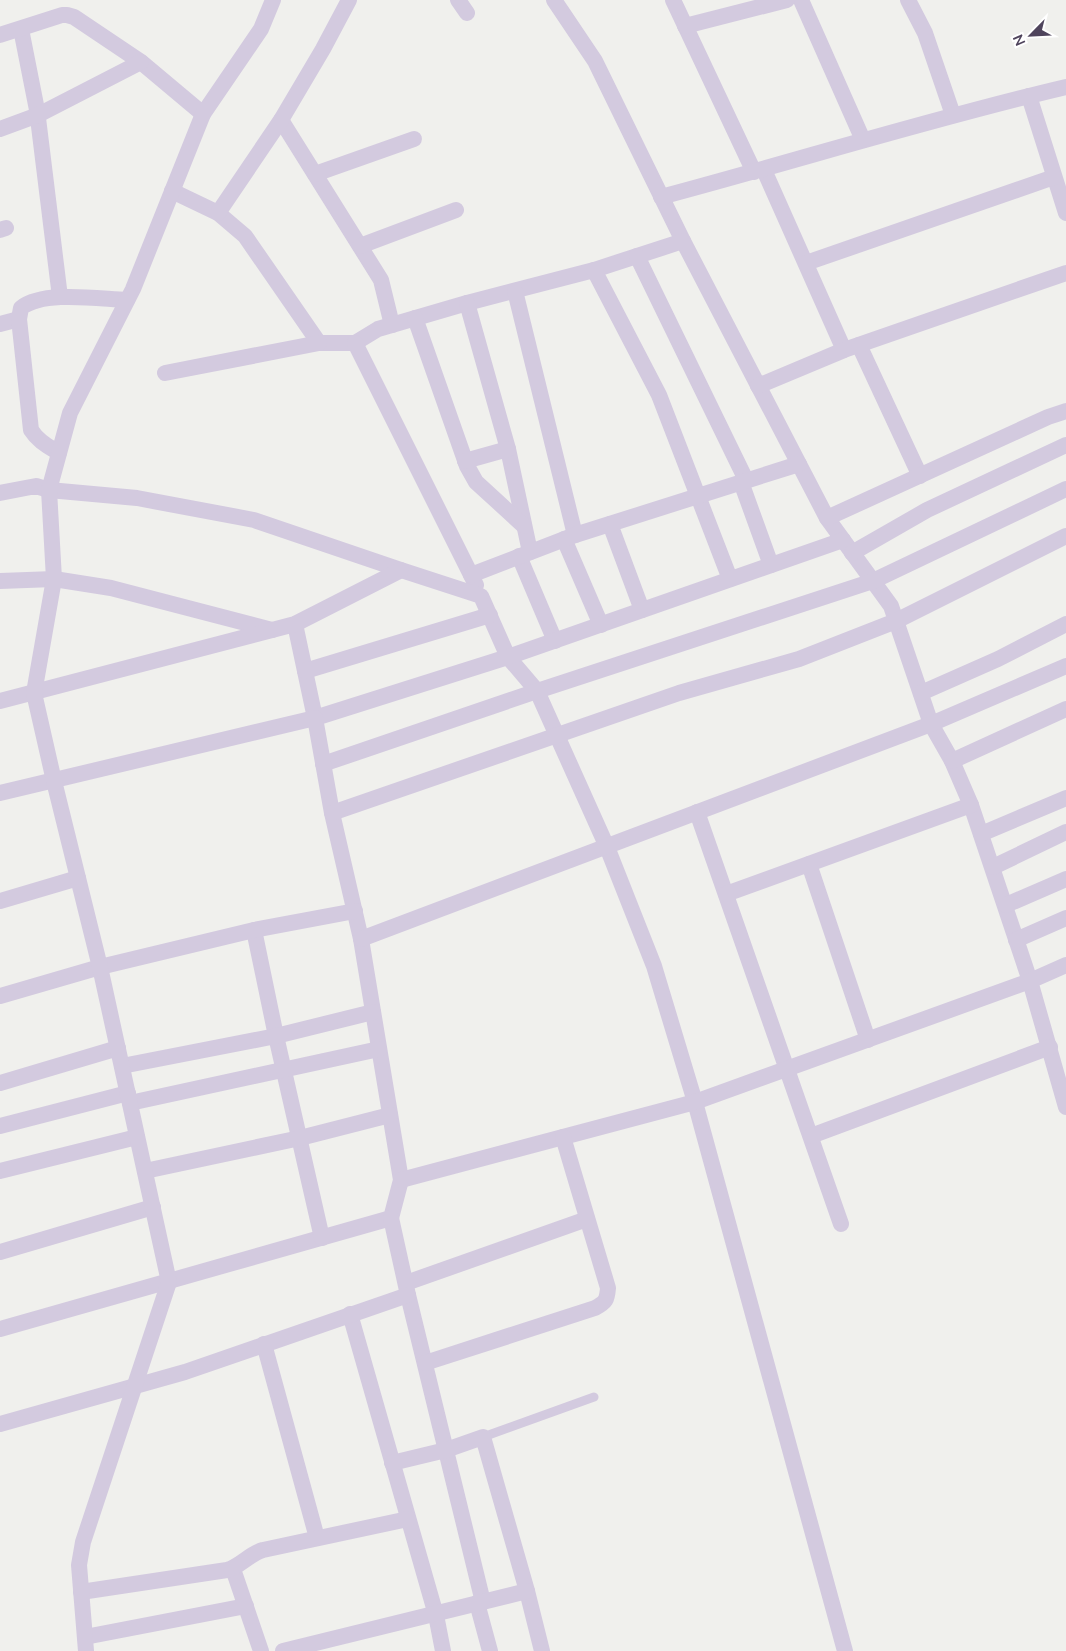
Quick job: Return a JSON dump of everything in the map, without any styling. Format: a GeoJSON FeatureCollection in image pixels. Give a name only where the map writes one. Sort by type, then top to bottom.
{"type":"FeatureCollection","features":[{"type":"Feature","properties":{"kind":"street"},"geometry":{"type":"LineString","coordinates":[[246,1606],[85,1644],[79,1565],[83,1542],[169,1282],[100,967],[34,693],[54,579],[49,490],[70,413],[127,300],[203,114],[261,29],[273,0]]}},
{"type":"Feature","properties":{"kind":"street"},"geometry":{"type":"LineString","coordinates":[[218,213],[281,120],[323,49],[349,0]]}},
{"type":"Feature","properties":{"kind":"street"},"geometry":{"type":"LineString","coordinates":[[554,0],[595,61],[683,241],[827,518],[890,606],[931,724],[952,761],[971,804],[1006,905],[1050,1047],[1061,1069],[1066,1106]]}},
{"type":"Feature","properties":{"kind":"street"},"geometry":{"type":"LineString","coordinates":[[673,0],[806,263],[920,476]]}},
{"type":"Feature","properties":{"kind":"street"},"geometry":{"type":"LineString","coordinates":[[685,26],[787,0]]}},
{"type":"Feature","properties":{"kind":"street"},"geometry":{"type":"LineString","coordinates":[[801,0],[863,140]]}},
{"type":"Feature","properties":{"kind":"street"},"geometry":{"type":"LineString","coordinates":[[908,0],[925,33],[953,115]]}},
{"type":"Feature","properties":{"kind":"street"},"geometry":{"type":"LineString","coordinates":[[0,35],[20,29],[64,7],[74,17],[141,62],[203,114]]}},
{"type":"Feature","properties":{"kind":"street"},"geometry":{"type":"LineString","coordinates":[[20,29],[35,93],[60,297]]}},
{"type":"Feature","properties":{"kind":"street"},"geometry":{"type":"LineString","coordinates":[[0,129],[38,114],[141,62]]}},
{"type":"Feature","properties":{"kind":"street"},"geometry":{"type":"LineString","coordinates":[[661,197],[953,115],[1066,87]]}},
{"type":"Feature","properties":{"kind":"street"},"geometry":{"type":"LineString","coordinates":[[1029,96],[1066,213]]}},
{"type":"Feature","properties":{"kind":"street"},"geometry":{"type":"LineString","coordinates":[[281,120],[381,280],[392,325]]}},
{"type":"Feature","properties":{"kind":"street"},"geometry":{"type":"LineString","coordinates":[[315,174],[414,139]]}},
{"type":"Feature","properties":{"kind":"street"},"geometry":{"type":"LineString","coordinates":[[806,263],[1054,177]]}},
{"type":"Feature","properties":{"kind":"street"},"geometry":{"type":"LineString","coordinates":[[172,192],[218,213],[245,236],[319,343]]}},
{"type":"Feature","properties":{"kind":"street"},"geometry":{"type":"LineString","coordinates":[[360,246],[456,210]]}},
{"type":"Feature","properties":{"kind":"street"},"geometry":{"type":"LineString","coordinates":[[165,373],[319,343],[355,343],[378,329],[467,303],[594,270],[683,241]]}},
{"type":"Feature","properties":{"kind":"street"},"geometry":{"type":"LineString","coordinates":[[637,256],[744,481],[771,565]]}},
{"type":"Feature","properties":{"kind":"street"},"geometry":{"type":"LineString","coordinates":[[594,270],[659,396],[730,579]]}},
{"type":"Feature","properties":{"kind":"street"},"geometry":{"type":"LineString","coordinates":[[758,386],[852,348],[1066,274]]}},
{"type":"Feature","properties":{"kind":"street"},"geometry":{"type":"LineString","coordinates":[[514,291],[569,537],[600,625]]}},
{"type":"Feature","properties":{"kind":"street"},"geometry":{"type":"LineString","coordinates":[[59,452],[41,442],[31,430],[19,318],[21,308],[28,302],[60,297],[127,300]]}},
{"type":"Feature","properties":{"kind":"street"},"geometry":{"type":"LineString","coordinates":[[467,303],[508,448],[524,526],[525,554],[555,641]]}},
{"type":"Feature","properties":{"kind":"street"},"geometry":{"type":"LineString","coordinates":[[0,324],[19,318]]}},
{"type":"Feature","properties":{"kind":"street"},"geometry":{"type":"LineString","coordinates":[[415,318],[465,461],[476,482],[524,526]]}},
{"type":"Feature","properties":{"kind":"street"},"geometry":{"type":"LineString","coordinates":[[355,343],[471,575],[508,657],[537,691],[607,847],[654,966],[695,1102],[845,1651]]}},
{"type":"Feature","properties":{"kind":"street"},"geometry":{"type":"LineString","coordinates":[[827,518],[1048,417],[1066,411]]}},
{"type":"Feature","properties":{"kind":"street"},"geometry":{"type":"LineString","coordinates":[[0,793],[315,718],[508,657],[771,565],[847,546],[1066,445]]}},
{"type":"Feature","properties":{"kind":"street"},"geometry":{"type":"LineString","coordinates":[[465,461],[508,448]]}},
{"type":"Feature","properties":{"kind":"street"},"geometry":{"type":"LineString","coordinates":[[471,575],[569,537],[799,464]]}},
{"type":"Feature","properties":{"kind":"street"},"geometry":{"type":"LineString","coordinates":[[0,493],[36,486],[49,490],[137,498],[254,520],[481,596]]}},
{"type":"Feature","properties":{"kind":"street"},"geometry":{"type":"LineString","coordinates":[[323,764],[537,691],[873,582],[1066,489]]}},
{"type":"Feature","properties":{"kind":"street"},"geometry":{"type":"LineString","coordinates":[[610,524],[642,610]]}},
{"type":"Feature","properties":{"kind":"street"},"geometry":{"type":"LineString","coordinates":[[332,813],[679,693],[799,660],[896,621],[1066,536]]}},
{"type":"Feature","properties":{"kind":"street"},"geometry":{"type":"LineString","coordinates":[[0,701],[295,624],[401,570]]}},
{"type":"Feature","properties":{"kind":"street"},"geometry":{"type":"LineString","coordinates":[[0,581],[54,579],[133,593],[273,630]]}},
{"type":"Feature","properties":{"kind":"street"},"geometry":{"type":"LineString","coordinates":[[305,671],[490,615]]}},
{"type":"Feature","properties":{"kind":"street"},"geometry":{"type":"LineString","coordinates":[[295,624],[315,718],[332,813],[361,939],[401,1180],[391,1218],[446,1450],[490,1651]]}},
{"type":"Feature","properties":{"kind":"street"},"geometry":{"type":"LineString","coordinates":[[921,694],[998,659],[1066,624]]}},
{"type":"Feature","properties":{"kind":"street"},"geometry":{"type":"LineString","coordinates":[[361,939],[931,724],[1066,666]]}},
{"type":"Feature","properties":{"kind":"street"},"geometry":{"type":"LineString","coordinates":[[952,761],[1066,709]]}},
{"type":"Feature","properties":{"kind":"street"},"geometry":{"type":"LineString","coordinates":[[981,834],[1066,798]]}},
{"type":"Feature","properties":{"kind":"street"},"geometry":{"type":"LineString","coordinates":[[726,894],[971,804]]}},
{"type":"Feature","properties":{"kind":"street"},"geometry":{"type":"LineString","coordinates":[[697,812],[841,1224]]}},
{"type":"Feature","properties":{"kind":"street"},"geometry":{"type":"LineString","coordinates":[[993,867],[1066,832]]}},
{"type":"Feature","properties":{"kind":"street"},"geometry":{"type":"LineString","coordinates":[[809,864],[868,1040]]}},
{"type":"Feature","properties":{"kind":"street"},"geometry":{"type":"LineString","coordinates":[[0,901],[78,878]]}},
{"type":"Feature","properties":{"kind":"street"},"geometry":{"type":"LineString","coordinates":[[1006,905],[1066,879]]}},
{"type":"Feature","properties":{"kind":"street"},"geometry":{"type":"LineString","coordinates":[[0,996],[100,967],[254,930],[355,911]]}},
{"type":"Feature","properties":{"kind":"street"},"geometry":{"type":"LineString","coordinates":[[1016,940],[1066,918]]}},
{"type":"Feature","properties":{"kind":"street"},"geometry":{"type":"LineString","coordinates":[[254,930],[322,1238]]}},
{"type":"Feature","properties":{"kind":"street"},"geometry":{"type":"LineString","coordinates":[[401,1180],[695,1102],[1030,981],[1066,965]]}},
{"type":"Feature","properties":{"kind":"street"},"geometry":{"type":"LineString","coordinates":[[122,1066],[276,1036],[373,1012]]}},
{"type":"Feature","properties":{"kind":"street"},"geometry":{"type":"LineString","coordinates":[[811,1136],[1050,1047]]}},
{"type":"Feature","properties":{"kind":"street"},"geometry":{"type":"LineString","coordinates":[[0,1083],[118,1048]]}},
{"type":"Feature","properties":{"kind":"street"},"geometry":{"type":"LineString","coordinates":[[0,1126],[129,1098],[379,1049]]}},
{"type":"Feature","properties":{"kind":"street"},"geometry":{"type":"LineString","coordinates":[[145,1171],[300,1138],[390,1115]]}},
{"type":"Feature","properties":{"kind":"street"},"geometry":{"type":"LineString","coordinates":[[0,1171],[137,1137]]}},
{"type":"Feature","properties":{"kind":"street"},"geometry":{"type":"LineString","coordinates":[[425,1363],[595,1308],[607,1299],[608,1288],[563,1137]]}},
{"type":"Feature","properties":{"kind":"street"},"geometry":{"type":"LineString","coordinates":[[0,1252],[153,1207]]}},
{"type":"Feature","properties":{"kind":"street"},"geometry":{"type":"LineString","coordinates":[[0,1329],[391,1218]]}},
{"type":"Feature","properties":{"kind":"street"},"geometry":{"type":"LineString","coordinates":[[0,1424],[185,1372],[350,1314],[407,1289],[587,1219]]}},
{"type":"Feature","properties":{"kind":"street"},"geometry":{"type":"LineString","coordinates":[[350,1314],[436,1615],[443,1651]]}},
{"type":"Feature","properties":{"kind":"street"},"geometry":{"type":"LineString","coordinates":[[264,1344],[317,1538]]}},
{"type":"Feature","properties":{"kind":"street"},"geometry":{"type":"LineString","coordinates":[[392,1463],[446,1450],[483,1437],[542,1651]]}},
{"type":"Feature","properties":{"kind":"street"},"geometry":{"type":"LineString","coordinates":[[81,1592],[233,1569],[254,1552],[408,1519]]}},
{"type":"Feature","properties":{"kind":"street"},"geometry":{"type":"LineString","coordinates":[[233,1569],[261,1651]]}},
{"type":"Feature","properties":{"kind":"street"},"geometry":{"type":"LineString","coordinates":[[283,1651],[436,1615],[527,1591]]}},
{"type":"Feature","properties":{"kind":"lane"},"geometry":{"type":"LineString","coordinates":[[483,1437],[594,1397]]}}]}
